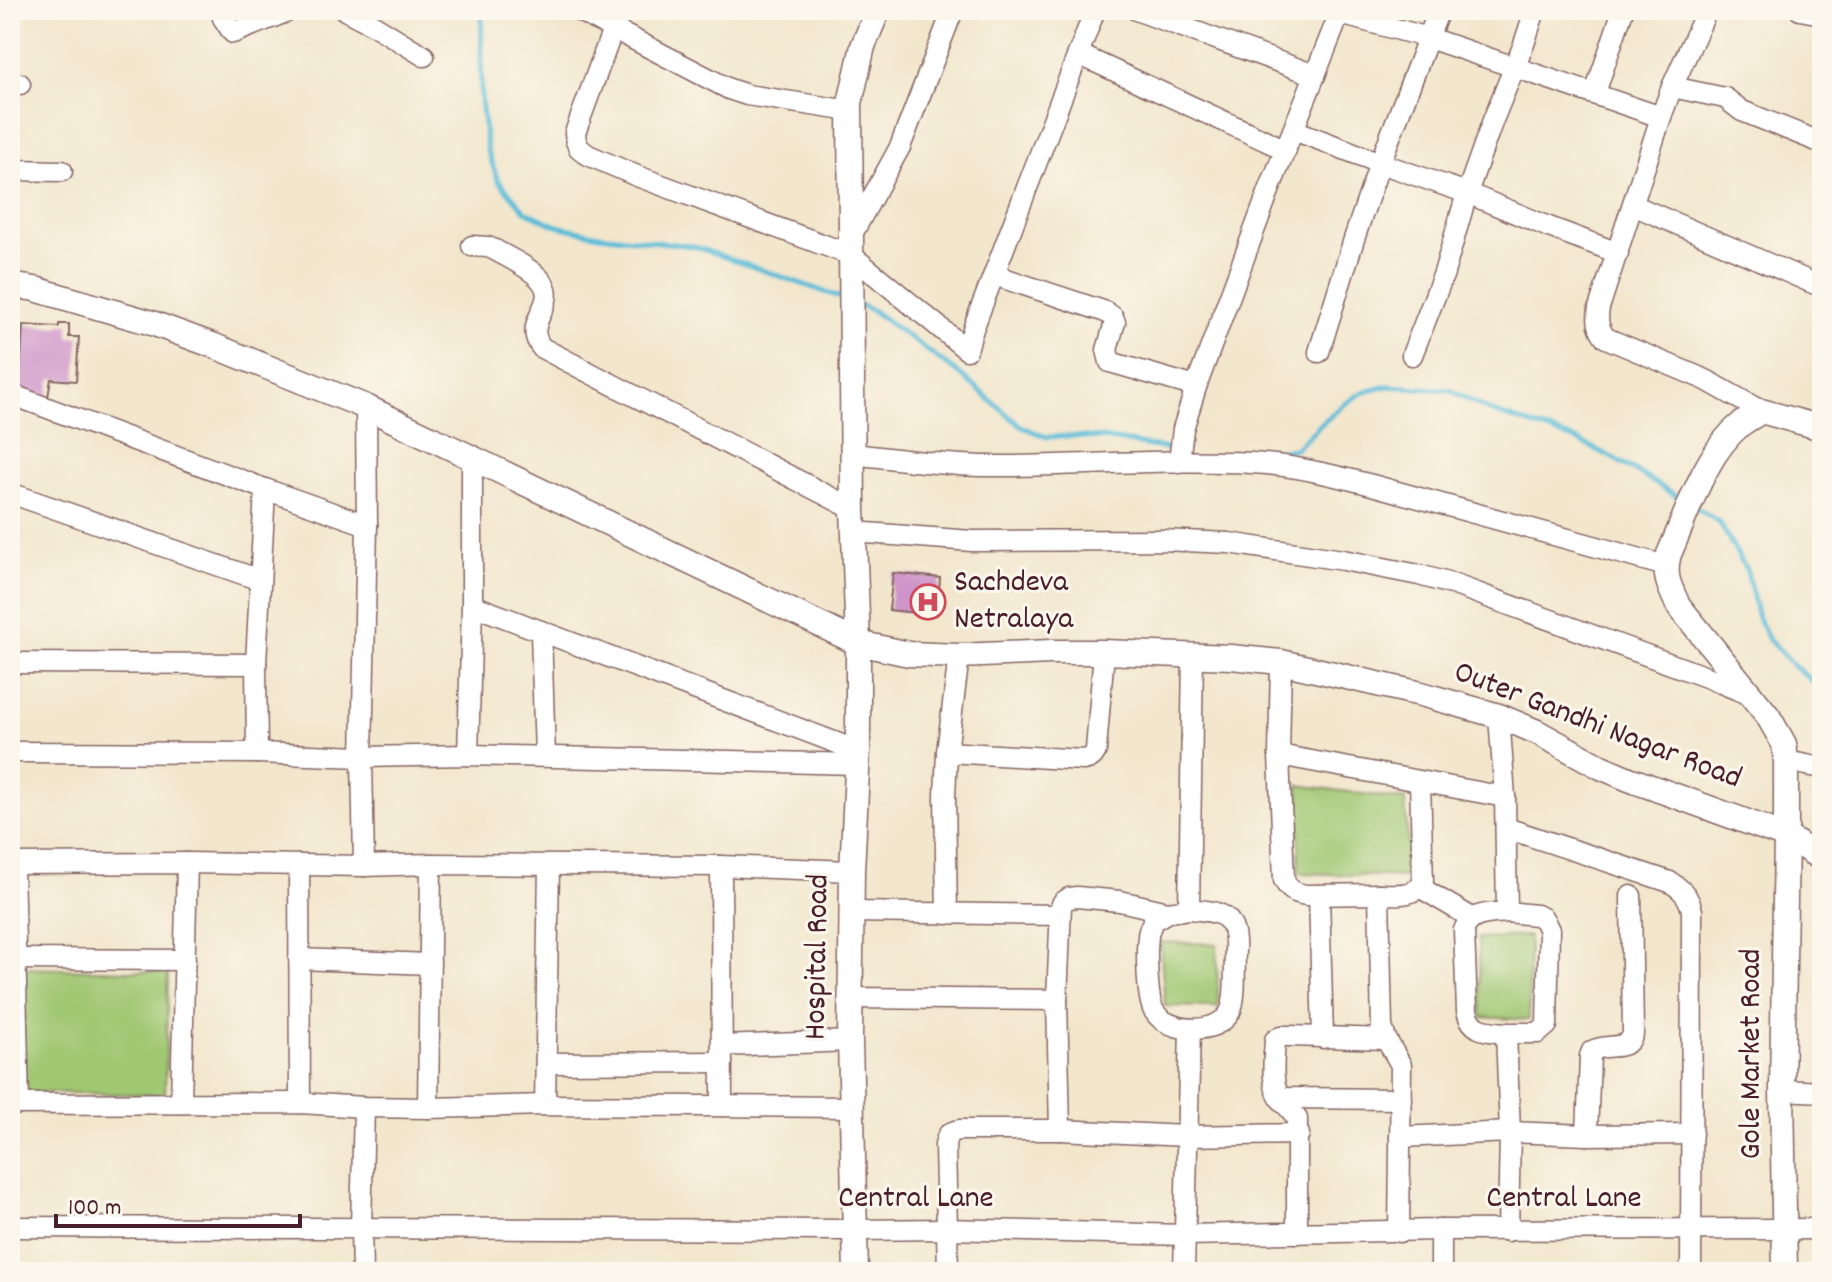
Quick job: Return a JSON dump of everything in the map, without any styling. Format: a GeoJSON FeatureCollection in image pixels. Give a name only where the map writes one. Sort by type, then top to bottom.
{"type":"FeatureCollection","features":[{"type":"Feature","properties":{"kind":"street"},"geometry":{"type":"LineString","coordinates":[[225,19],[233,33],[291,10]]}},
{"type":"Feature","properties":{"kind":"street"},"geometry":{"type":"LineString","coordinates":[[345,10],[424,56]]}},
{"type":"Feature","properties":{"kind":"street"},"geometry":{"type":"LineString","coordinates":[[577,10],[617,19],[729,89],[747,95],[850,107]]}},
{"type":"Feature","properties":{"kind":"street"},"geometry":{"type":"LineString","coordinates":[[850,107],[842,68],[863,10]]}},
{"type":"Feature","properties":{"kind":"street"},"geometry":{"type":"LineString","coordinates":[[850,107],[863,46],[878,10]]}},
{"type":"Feature","properties":{"kind":"street"},"geometry":{"type":"LineString","coordinates":[[851,254],[900,147],[953,10]]}},
{"type":"Feature","properties":{"kind":"street"},"geometry":{"type":"LineString","coordinates":[[617,19],[575,133],[579,148],[637,176],[851,254],[967,350],[1095,10]]}},
{"type":"Feature","properties":{"kind":"street"},"geometry":{"type":"LineString","coordinates":[[1136,10],[1315,75]]}},
{"type":"Feature","properties":{"kind":"street"},"geometry":{"type":"LineString","coordinates":[[1319,352],[1380,163],[1439,10]]}},
{"type":"Feature","properties":{"kind":"street"},"geometry":{"type":"LineString","coordinates":[[1412,355],[1444,273],[1467,193],[1493,120],[1535,10]]}},
{"type":"Feature","properties":{"kind":"street"},"geometry":{"type":"LineString","coordinates":[[1595,93],[1623,10]]}},
{"type":"Feature","properties":{"kind":"street"},"geometry":{"type":"LineString","coordinates":[[1707,10],[1661,117],[1597,321],[1606,338],[1706,380],[1761,411],[1822,428]]}},
{"type":"Feature","properties":{"kind":"street"},"geometry":{"type":"LineString","coordinates":[[1800,10],[1822,14]]}},
{"type":"Feature","properties":{"kind":"street"},"geometry":{"type":"LineString","coordinates":[[1180,458],[1183,429],[1196,387],[1340,12],[1429,38],[1661,117]]}},
{"type":"Feature","properties":{"kind":"street"},"geometry":{"type":"LineString","coordinates":[[1078,54],[1286,150]]}},
{"type":"Feature","properties":{"kind":"street"},"geometry":{"type":"LineString","coordinates":[[1672,87],[1725,98],[1742,111],[1822,143]]}},
{"type":"Feature","properties":{"kind":"street","name":"Hospital Road"},"geometry":{"type":"LineString","coordinates":[[850,107],[858,643],[850,1041],[856,1272]]}},
{"type":"Feature","properties":{"kind":"street"},"geometry":{"type":"LineString","coordinates":[[1294,130],[1467,193],[1618,253]]}},
{"type":"Feature","properties":{"kind":"street"},"geometry":{"type":"LineString","coordinates":[[10,170],[62,171]]}},
{"type":"Feature","properties":{"kind":"street"},"geometry":{"type":"LineString","coordinates":[[1633,205],[1822,287]]}},
{"type":"Feature","properties":{"kind":"street"},"geometry":{"type":"LineString","coordinates":[[472,246],[495,250],[541,280],[547,297],[535,337],[542,348],[854,521],[972,541],[1198,541],[1343,560],[1455,585],[1753,696]]}},
{"type":"Feature","properties":{"kind":"street"},"geometry":{"type":"LineString","coordinates":[[994,275],[1106,312],[1115,322],[1107,350],[1110,362],[1196,387]]}},
{"type":"Feature","properties":{"kind":"street","name":"Outer Gandhi Nagar Road"},"geometry":{"type":"LineString","coordinates":[[10,285],[35,289],[152,323],[366,407],[858,643],[909,654],[959,656],[1104,652],[1281,662],[1421,694],[1499,716],[1629,779],[1786,836],[1822,859]]}},
{"type":"Feature","properties":{"kind":"street"},"geometry":{"type":"LineString","coordinates":[[10,394],[367,525]]}},
{"type":"Feature","properties":{"kind":"street"},"geometry":{"type":"LineString","coordinates":[[364,866],[362,757],[366,407]]}},
{"type":"Feature","properties":{"kind":"street"},"geometry":{"type":"LineString","coordinates":[[854,454],[978,466],[1180,458],[1253,463],[1339,477],[1666,566],[1704,475],[1723,443],[1739,426],[1761,411]]}},
{"type":"Feature","properties":{"kind":"street"},"geometry":{"type":"LineString","coordinates":[[468,755],[472,458]]}},
{"type":"Feature","properties":{"kind":"street"},"geometry":{"type":"LineString","coordinates":[[257,753],[256,664],[265,489]]}},
{"type":"Feature","properties":{"kind":"street"},"geometry":{"type":"LineString","coordinates":[[10,493],[260,580]]}},
{"type":"Feature","properties":{"kind":"street","name":"Gole Market Road"},"geometry":{"type":"LineString","coordinates":[[1666,566],[1668,585],[1678,605],[1753,696],[1784,744],[1786,836],[1782,1090],[1785,1272]]}},
{"type":"Feature","properties":{"kind":"street"},"geometry":{"type":"LineString","coordinates":[[472,605],[858,758]]}},
{"type":"Feature","properties":{"kind":"street"},"geometry":{"type":"LineString","coordinates":[[541,631],[545,756]]}},
{"type":"Feature","properties":{"kind":"street"},"geometry":{"type":"LineString","coordinates":[[947,752],[1090,759],[1096,750],[1104,652]]}},
{"type":"Feature","properties":{"kind":"street"},"geometry":{"type":"LineString","coordinates":[[1189,909],[1193,655]]}},
{"type":"Feature","properties":{"kind":"street"},"geometry":{"type":"LineString","coordinates":[[947,914],[947,752],[959,656]]}},
{"type":"Feature","properties":{"kind":"street"},"geometry":{"type":"LineString","coordinates":[[1281,662],[1279,755],[1284,880],[1288,887],[1295,893],[1319,895],[1406,893],[1421,888],[1420,782]]}},
{"type":"Feature","properties":{"kind":"street"},"geometry":{"type":"LineString","coordinates":[[10,663],[256,664]]}},
{"type":"Feature","properties":{"kind":"street"},"geometry":{"type":"LineString","coordinates":[[1499,716],[1505,797],[1507,912]]}},
{"type":"Feature","properties":{"kind":"street"},"geometry":{"type":"LineString","coordinates":[[10,752],[257,753],[362,757],[858,758]]}},
{"type":"Feature","properties":{"kind":"street"},"geometry":{"type":"LineString","coordinates":[[1279,755],[1505,797]]}},
{"type":"Feature","properties":{"kind":"street"},"geometry":{"type":"LineString","coordinates":[[1786,761],[1822,768]]}},
{"type":"Feature","properties":{"kind":"street"},"geometry":{"type":"LineString","coordinates":[[1506,828],[1670,882],[1687,895],[1692,911],[1691,1272]]}},
{"type":"Feature","properties":{"kind":"street"},"geometry":{"type":"LineString","coordinates":[[181,1103],[187,863]]}},
{"type":"Feature","properties":{"kind":"street"},"geometry":{"type":"LineString","coordinates":[[852,871],[721,866],[11,864],[15,959],[15,1104],[300,1103],[428,1108],[545,1105],[853,1107]]}},
{"type":"Feature","properties":{"kind":"street"},"geometry":{"type":"LineString","coordinates":[[428,1108],[431,864]]}},
{"type":"Feature","properties":{"kind":"street"},"geometry":{"type":"LineString","coordinates":[[299,865],[300,1103]]}},
{"type":"Feature","properties":{"kind":"street"},"geometry":{"type":"LineString","coordinates":[[545,1105],[549,866]]}},
{"type":"Feature","properties":{"kind":"street"},"geometry":{"type":"LineString","coordinates":[[721,866],[722,1106]]}},
{"type":"Feature","properties":{"kind":"street"},"geometry":{"type":"LineString","coordinates":[[1421,888],[1472,918]]}},
{"type":"Feature","properties":{"kind":"street"},"geometry":{"type":"LineString","coordinates":[[1379,894],[1382,1027],[1401,1065],[1399,1232]]}},
{"type":"Feature","properties":{"kind":"street"},"geometry":{"type":"LineString","coordinates":[[1319,895],[1323,1038]]}},
{"type":"Feature","properties":{"kind":"street"},"geometry":{"type":"LineString","coordinates":[[1587,1135],[1592,1051],[1604,1046],[1629,1044],[1633,1034],[1631,896]]}},
{"type":"Feature","properties":{"kind":"street"},"geometry":{"type":"LineString","coordinates":[[1060,1130],[1057,1000],[1063,902],[1077,897],[1120,901],[1168,912],[1189,909],[1218,912],[1227,919],[1236,940],[1233,1003],[1229,1014],[1214,1026],[1190,1029],[1163,1019],[1154,1012],[1149,996],[1148,938],[1154,920],[1168,912]]}},
{"type":"Feature","properties":{"kind":"street"},"geometry":{"type":"LineString","coordinates":[[851,912],[1060,915]]}},
{"type":"Feature","properties":{"kind":"street"},"geometry":{"type":"LineString","coordinates":[[1507,912],[1536,915],[1547,923],[1547,1025],[1538,1033],[1483,1031],[1469,1019],[1464,930],[1472,918],[1507,912]]}},
{"type":"Feature","properties":{"kind":"street"},"geometry":{"type":"LineString","coordinates":[[15,959],[185,960]]}},
{"type":"Feature","properties":{"kind":"street"},"geometry":{"type":"LineString","coordinates":[[299,959],[430,964]]}},
{"type":"Feature","properties":{"kind":"street"},"geometry":{"type":"LineString","coordinates":[[851,998],[1057,1000]]}},
{"type":"Feature","properties":{"kind":"street"},"geometry":{"type":"LineString","coordinates":[[1184,1272],[1190,1029]]}},
{"type":"Feature","properties":{"kind":"street"},"geometry":{"type":"LineString","coordinates":[[1506,1033],[1510,1132],[1508,1231]]}},
{"type":"Feature","properties":{"kind":"street"},"geometry":{"type":"LineString","coordinates":[[1297,1233],[1299,1134],[1297,1119],[1280,1098],[1275,1081],[1275,1040],[1281,1036],[1386,1039]]}},
{"type":"Feature","properties":{"kind":"street"},"geometry":{"type":"LineString","coordinates":[[546,1063],[722,1054],[850,1041]]}},
{"type":"Feature","properties":{"kind":"street"},"geometry":{"type":"LineString","coordinates":[[1782,1090],[1822,1092]]}},
{"type":"Feature","properties":{"kind":"street"},"geometry":{"type":"LineString","coordinates":[[1280,1098],[1401,1099]]}},
{"type":"Feature","properties":{"kind":"street"},"geometry":{"type":"LineString","coordinates":[[362,1272],[364,1107]]}},
{"type":"Feature","properties":{"kind":"street"},"geometry":{"type":"LineString","coordinates":[[948,1272],[945,1145],[946,1136],[951,1131],[1060,1130],[1186,1136],[1299,1134]]}},
{"type":"Feature","properties":{"kind":"street"},"geometry":{"type":"LineString","coordinates":[[1400,1137],[1510,1132],[1692,1134]]}},
{"type":"Feature","properties":{"kind":"street","name":"Central Lane"},"geometry":{"type":"LineString","coordinates":[[10,1227],[945,1229],[1185,1235],[1441,1230],[1822,1229]]}},
{"type":"Feature","properties":{"kind":"street"},"geometry":{"type":"LineString","coordinates":[[1441,1230],[1441,1272]]}},
{"type":"Feature","properties":{"kind":"green space"},"geometry":{"type":"Polygon","coordinates":[[[1299,785],[1405,800],[1410,877],[1299,873],[1299,785]]]}},
{"type":"Feature","properties":{"kind":"green space"},"geometry":{"type":"Polygon","coordinates":[[[1529,936],[1529,1020],[1481,1017],[1478,938],[1529,936]]]}},
{"type":"Feature","properties":{"kind":"green space"},"geometry":{"type":"Polygon","coordinates":[[[1160,942],[1217,944],[1218,1007],[1165,1006],[1160,942]]]}},
{"type":"Feature","properties":{"kind":"green space"},"geometry":{"type":"Polygon","coordinates":[[[24,968],[168,972],[165,1095],[21,1092],[24,968]]]}},
{"type":"Feature","properties":{"kind":"building"},"geometry":{"type":"Polygon","coordinates":[[[59,324],[69,324],[69,337],[79,337],[76,381],[51,379],[48,397],[19,391],[23,325],[59,327],[59,324]]]}},
{"type":"Feature","properties":{"kind":"building"},"geometry":{"type":"Polygon","coordinates":[[[893,573],[940,578],[937,615],[889,610],[893,573]]]}},
{"type":"Feature","properties":{"kind":"waterway"},"geometry":{"type":"LineString","coordinates":[[482,10],[481,99],[487,150],[498,180],[525,211],[557,226],[599,235],[693,246],[845,299]]}},
{"type":"Feature","properties":{"kind":"waterway"},"geometry":{"type":"LineString","coordinates":[[857,304],[873,311],[961,375],[1022,427],[1047,437],[1103,438],[1175,450]]}},
{"type":"Feature","properties":{"kind":"waterway"},"geometry":{"type":"LineString","coordinates":[[1257,454],[1295,449],[1361,393],[1388,386],[1450,390],[1490,411],[1577,440],[1683,500]]}},
{"type":"Feature","properties":{"kind":"waterway"},"geometry":{"type":"LineString","coordinates":[[1695,507],[1719,522],[1747,571],[1758,618],[1769,640],[1822,689]]}},
{"type":"Feature","properties":{"kind":"place","name":"Sachdeva Netralaya"},"geometry":{"type":"Point","coordinates":[928,602]}}]}
